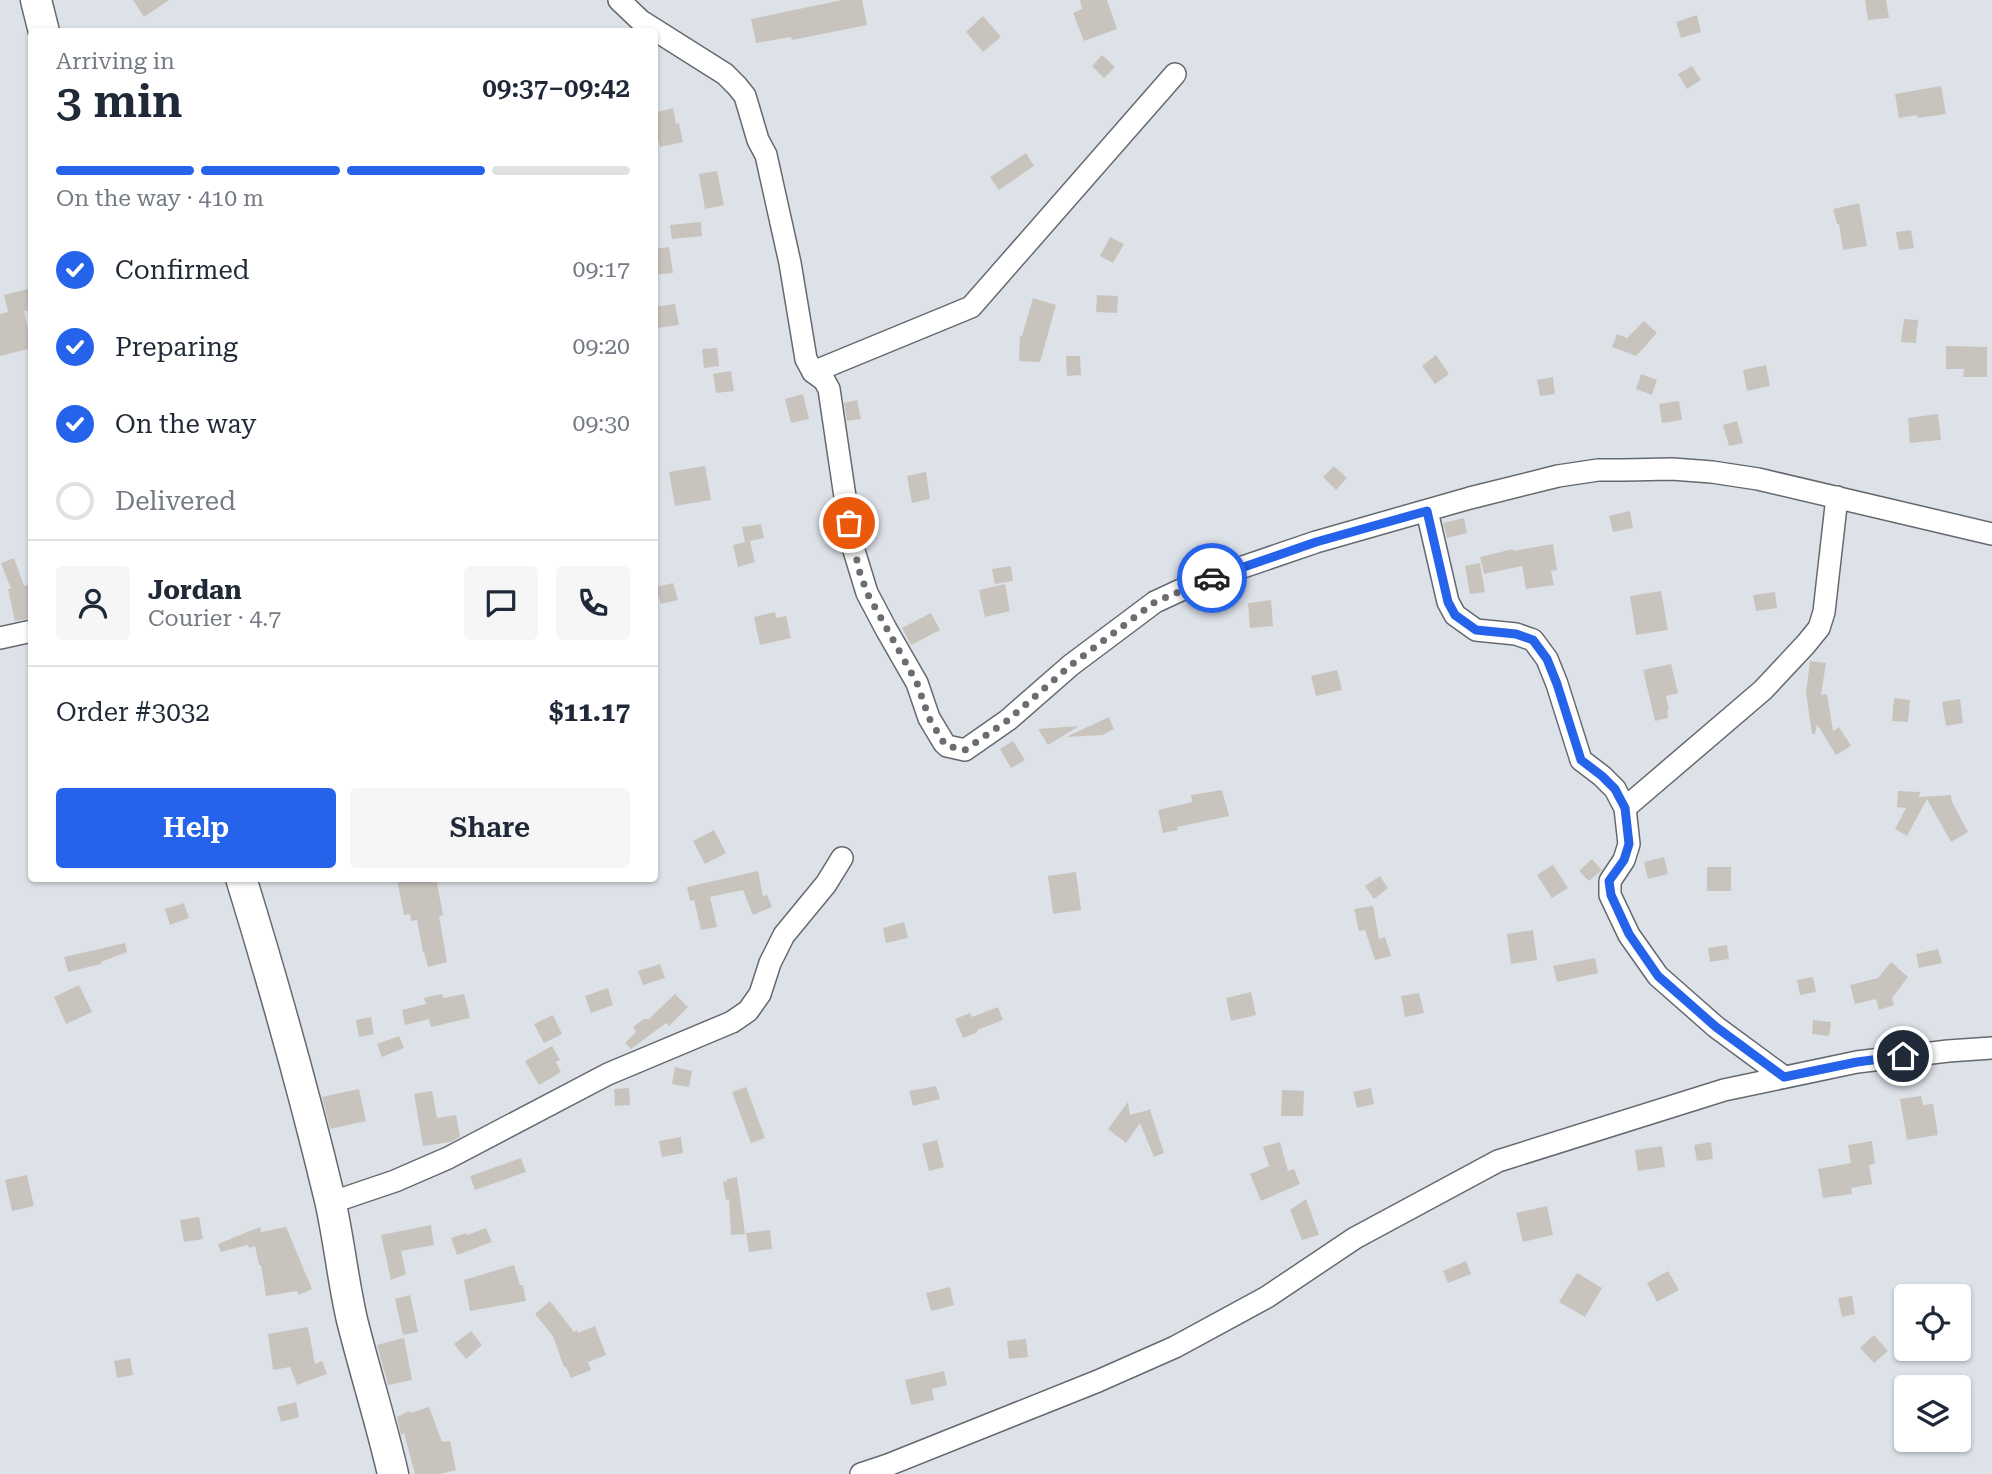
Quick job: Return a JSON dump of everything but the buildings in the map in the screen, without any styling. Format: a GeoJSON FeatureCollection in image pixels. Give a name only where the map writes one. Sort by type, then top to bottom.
{"type":"FeatureCollection","features":[{"type":"Feature","properties":{"kind":"main road"},"geometry":{"type":"LineString","coordinates":[[36,0],[43,28]]}},
{"type":"Feature","properties":{"kind":"main road"},"geometry":{"type":"LineString","coordinates":[[242,882],[283,1017],[330,1203],[352,1320],[393,1474]]}},
{"type":"Feature","properties":{"kind":"street"},"geometry":{"type":"LineString","coordinates":[[620,0],[652,28]]}},
{"type":"Feature","properties":{"kind":"street"},"geometry":{"type":"LineString","coordinates":[[658,32],[725,74],[745,96],[758,140],[766,155],[790,263],[806,359],[813,372],[824,380],[829,389],[852,544],[867,593],[917,683],[929,718],[947,746],[965,750],[1008,720],[1071,665],[1155,602],[1196,583],[1316,542],[1558,476],[1598,470],[1672,469],[1712,472],[1758,479],[1992,534]]}},
{"type":"Feature","properties":{"kind":"street"},"geometry":{"type":"LineString","coordinates":[[813,372],[971,307],[1175,74]]}},
{"type":"Feature","properties":{"kind":"street"},"geometry":{"type":"LineString","coordinates":[[1625,808],[1763,690],[1819,628],[1824,612],[1837,497]]}},
{"type":"Feature","properties":{"kind":"street"},"geometry":{"type":"LineString","coordinates":[[1427,511],[1448,602],[1455,615],[1476,630],[1516,634],[1533,640],[1547,659],[1581,760],[1615,789],[1625,808],[1629,844],[1624,860],[1609,881],[1611,895],[1629,934],[1658,976],[1716,1027],[1784,1077]]}},
{"type":"Feature","properties":{"kind":"street"},"geometry":{"type":"LineString","coordinates":[[0,638],[28,632]]}},
{"type":"Feature","properties":{"kind":"street"},"geometry":{"type":"LineString","coordinates":[[330,1203],[395,1181],[448,1158],[608,1074],[732,1022],[748,1011],[760,994],[770,963],[784,935],[826,884],[842,858]]}},
{"type":"Feature","properties":{"kind":"street"},"geometry":{"type":"LineString","coordinates":[[861,1474],[1098,1381],[1175,1346],[1267,1297],[1355,1238],[1499,1161],[1724,1090],[1857,1062],[1992,1048]]}},
{"type":"Feature","properties":{"kind":"way so far"},"geometry":{"type":"LineString","coordinates":[[849,523],[852,544],[867,593],[917,683],[929,718],[947,746],[965,750],[1008,720],[1071,665],[1155,602],[1212,578]]}},
{"type":"Feature","properties":{"kind":"route"},"geometry":{"type":"LineString","coordinates":[[1212,578],[1316,542],[1427,511],[1448,602],[1455,615],[1476,630],[1516,634],[1533,640],[1547,659],[1581,760],[1615,789],[1625,808],[1629,844],[1624,860],[1609,881],[1611,895],[1629,934],[1658,976],[1716,1027],[1784,1077],[1903,1056]]}}]}
